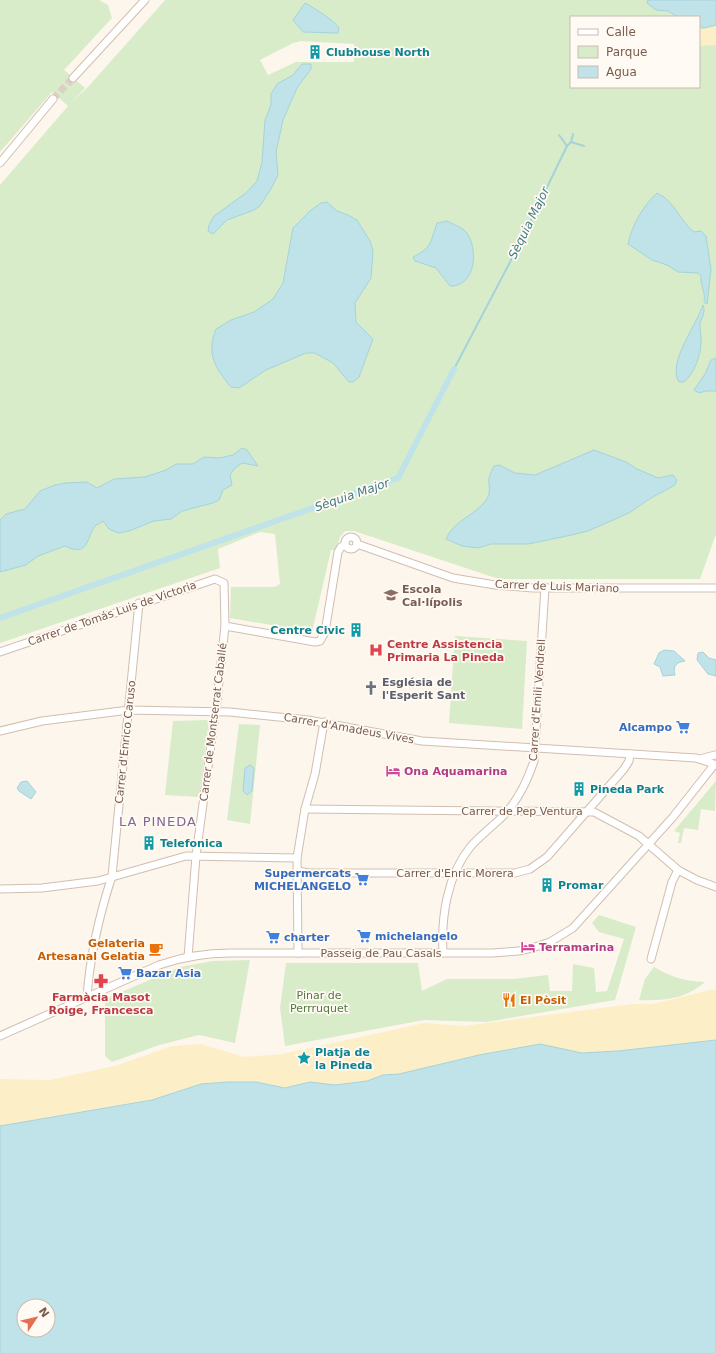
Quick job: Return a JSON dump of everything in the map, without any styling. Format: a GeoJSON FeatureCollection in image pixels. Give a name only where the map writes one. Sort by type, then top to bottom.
{"type":"FeatureCollection","features":[{"type":"Feature","properties":{"kind":"street"},"geometry":{"type":"LineString","coordinates":[[73,78],[145,0]]}},
{"type":"Feature","properties":{"kind":"street"},"geometry":{"type":"LineString","coordinates":[[0,163],[54,99]]}},
{"type":"Feature","properties":{"kind":"street","name":"Carrer de Luis Mariano"},"geometry":{"type":"LineString","coordinates":[[225,626],[315,642],[321,640],[325,632],[338,552],[341,547],[345,545],[348,549],[352,550],[357,544],[453,578],[495,585],[545,587],[716,588]]}},
{"type":"Feature","properties":{"kind":"street","name":"Carrer de Tomás Luis de Victoria"},"geometry":{"type":"LineString","coordinates":[[0,652],[215,579],[224,583]]}},
{"type":"Feature","properties":{"kind":"street","name":"Carrer de Montserrat Caballé"},"geometry":{"type":"LineString","coordinates":[[188,957],[196,856],[225,626],[224,583]]}},
{"type":"Feature","properties":{"kind":"street","name":"Carrer d'Emili Vendrell"},"geometry":{"type":"LineString","coordinates":[[443,954],[444,912],[454,873],[471,847],[507,811],[527,780],[534,762],[545,587]]}},
{"type":"Feature","properties":{"kind":"street","name":"Carrer d'Enrico Caruso"},"geometry":{"type":"LineString","coordinates":[[87,997],[90,961],[99,918],[112,876],[139,604]]}},
{"type":"Feature","properties":{"kind":"street","name":"Carrer d'Amadeus Vives"},"geometry":{"type":"LineString","coordinates":[[0,731],[42,721],[129,710],[215,711],[274,715],[324,722],[414,740],[630,754],[702,760],[715,765]]}},
{"type":"Feature","properties":{"kind":"street"},"geometry":{"type":"LineString","coordinates":[[298,953],[297,858],[305,809],[315,774],[324,722]]}},
{"type":"Feature","properties":{"kind":"street","name":"Carrer d'Enric Morera"},"geometry":{"type":"LineString","coordinates":[[298,871],[309,873],[515,873],[530,869],[544,860],[587,812],[624,769],[629,761],[630,754]]}},
{"type":"Feature","properties":{"kind":"street"},"geometry":{"type":"LineString","coordinates":[[715,754],[715,765]]}},
{"type":"Feature","properties":{"kind":"street","name":"Carrer d'Amadeus Vives"},"geometry":{"type":"LineString","coordinates":[[702,760],[715,754]]}},
{"type":"Feature","properties":{"kind":"street"},"geometry":{"type":"LineString","coordinates":[[702,760],[707,776]]}},
{"type":"Feature","properties":{"kind":"street","name":"Passeig de Pau Casals"},"geometry":{"type":"LineString","coordinates":[[0,1036],[159,965],[188,957],[213,954],[298,953],[443,954],[519,951],[542,945],[558,938],[585,916],[649,844],[715,765]]}},
{"type":"Feature","properties":{"kind":"street","name":"Passeig de Pau Casals"},"geometry":{"type":"LineString","coordinates":[[707,776],[716,773]]}},
{"type":"Feature","properties":{"kind":"street","name":"Carrer de Pep Ventura"},"geometry":{"type":"LineString","coordinates":[[305,809],[587,812],[599,814],[633,833],[649,844],[678,870],[716,888]]}},
{"type":"Feature","properties":{"kind":"street"},"geometry":{"type":"LineString","coordinates":[[0,888],[42,888],[98,881],[186,856],[297,858]]}},
{"type":"Feature","properties":{"kind":"street"},"geometry":{"type":"LineString","coordinates":[[651,959],[672,882],[678,870]]}},
{"type":"Feature","properties":{"kind":"green space"},"geometry":{"type":"Polygon","coordinates":[[[0,0],[99,0],[108,5],[112,18],[64,70],[85,88],[73,101],[89,86],[165,0],[716,0],[716,534],[700,579],[499,579],[354,531],[345,531],[340,537],[336,550],[331,550],[312,632],[230,618],[231,587],[275,587],[280,584],[275,534],[260,532],[218,549],[220,568],[0,643],[0,185],[68,106],[52,92],[0,152],[0,0]],[[301,41],[293,43],[260,60],[268,75],[296,62],[354,62],[354,44],[301,41]]]}},
{"type":"Feature","properties":{"kind":"green space"},"geometry":{"type":"Polygon","coordinates":[[[455,636],[527,641],[522,729],[449,723],[455,636]]]}},
{"type":"Feature","properties":{"kind":"green space"},"geometry":{"type":"Polygon","coordinates":[[[209,720],[199,797],[165,795],[173,721],[209,720]]]}},
{"type":"Feature","properties":{"kind":"green space"},"geometry":{"type":"Polygon","coordinates":[[[239,724],[260,725],[250,824],[227,820],[239,724]]]}},
{"type":"Feature","properties":{"kind":"green space"},"geometry":{"type":"Polygon","coordinates":[[[716,781],[715,811],[701,809],[698,830],[684,828],[681,843],[678,843],[680,833],[674,831],[716,781]]]}},
{"type":"Feature","properties":{"kind":"green space","name":"Pinar de Perrruquet"},"geometry":{"type":"Polygon","coordinates":[[[599,915],[636,927],[615,1000],[486,1022],[424,1020],[285,1046],[280,1008],[286,963],[418,963],[422,991],[447,979],[514,979],[548,975],[550,991],[572,991],[573,964],[594,968],[596,992],[607,991],[624,939],[599,932],[592,923],[599,915]]]}},
{"type":"Feature","properties":{"kind":"green space"},"geometry":{"type":"Polygon","coordinates":[[[250,960],[235,1043],[199,1035],[159,1045],[112,1062],[105,1056],[105,999],[180,967],[213,961],[250,960]]]}},
{"type":"Feature","properties":{"kind":"green space"},"geometry":{"type":"Polygon","coordinates":[[[654,967],[678,978],[705,982],[698,988],[674,998],[639,1000],[645,979],[654,967]]]}},
{"type":"Feature","properties":{"kind":"sand"},"geometry":{"type":"Polygon","coordinates":[[[716,26],[716,45],[700,46],[700,30],[716,26]]]}},
{"type":"Feature","properties":{"kind":"sand","name":"Platja de la Pineda"},"geometry":{"type":"Polygon","coordinates":[[[710,990],[716,990],[716,1040],[618,1051],[582,1053],[540,1044],[479,1055],[399,1074],[383,1075],[367,1081],[335,1085],[310,1082],[286,1088],[256,1082],[201,1084],[152,1100],[0,1126],[0,1079],[50,1080],[118,1065],[172,1046],[201,1044],[244,1057],[282,1054],[425,1023],[463,1026],[632,1004],[653,1004],[710,990]]]}},
{"type":"Feature","properties":{"kind":"water"},"geometry":{"type":"Polygon","coordinates":[[[648,0],[716,0],[716,25],[704,28],[700,26],[700,16],[676,16],[668,11],[656,10],[647,3],[648,0]]]}},
{"type":"Feature","properties":{"kind":"water"},"geometry":{"type":"Polygon","coordinates":[[[305,3],[333,21],[339,28],[338,33],[303,32],[293,20],[305,3]]]}},
{"type":"Feature","properties":{"kind":"water"},"geometry":{"type":"Polygon","coordinates":[[[302,64],[311,64],[311,69],[297,88],[283,120],[276,152],[278,175],[272,187],[260,206],[254,210],[227,220],[213,234],[208,231],[209,225],[214,216],[246,193],[257,181],[262,162],[265,120],[271,105],[271,94],[277,84],[293,75],[302,64]]]}},
{"type":"Feature","properties":{"kind":"water"},"geometry":{"type":"Polygon","coordinates":[[[657,193],[663,196],[673,206],[684,222],[694,232],[701,231],[706,236],[711,269],[707,304],[704,302],[701,276],[698,273],[678,272],[667,265],[652,260],[628,244],[632,230],[639,216],[657,193]]]}},
{"type":"Feature","properties":{"kind":"water"},"geometry":{"type":"Polygon","coordinates":[[[327,202],[337,211],[357,220],[370,241],[373,251],[371,278],[355,303],[356,322],[373,339],[359,377],[353,382],[349,382],[333,363],[315,353],[306,353],[266,370],[239,388],[231,387],[220,373],[212,353],[213,338],[216,329],[231,320],[254,312],[273,299],[283,283],[293,228],[311,210],[321,203],[327,202]]]}},
{"type":"Feature","properties":{"kind":"water"},"geometry":{"type":"Polygon","coordinates":[[[447,221],[460,227],[466,232],[473,247],[473,265],[470,274],[459,285],[450,286],[436,268],[415,261],[413,257],[428,247],[437,223],[447,221]]]}},
{"type":"Feature","properties":{"kind":"water"},"geometry":{"type":"Polygon","coordinates":[[[703,305],[704,312],[700,323],[701,347],[698,358],[688,379],[684,382],[679,382],[676,374],[679,355],[703,305]]]}},
{"type":"Feature","properties":{"kind":"water"},"geometry":{"type":"Polygon","coordinates":[[[716,358],[716,391],[699,393],[694,390],[705,374],[711,360],[716,358]]]}},
{"type":"Feature","properties":{"kind":"water"},"geometry":{"type":"Polygon","coordinates":[[[242,448],[247,450],[258,466],[242,463],[234,469],[230,475],[232,485],[223,490],[219,500],[182,511],[171,519],[154,521],[129,531],[118,533],[109,529],[103,521],[95,526],[86,545],[79,550],[65,546],[38,556],[26,565],[0,572],[0,520],[6,514],[25,509],[40,491],[55,485],[66,483],[87,482],[97,488],[114,479],[145,477],[166,470],[176,464],[193,464],[204,457],[219,458],[233,455],[242,448]]]}},
{"type":"Feature","properties":{"kind":"water"},"geometry":{"type":"Polygon","coordinates":[[[594,450],[626,462],[637,469],[658,478],[673,475],[677,480],[675,485],[651,498],[629,513],[588,531],[528,544],[491,544],[478,548],[462,546],[446,539],[454,527],[477,510],[488,497],[489,478],[494,466],[499,465],[515,473],[535,475],[594,450]]]}},
{"type":"Feature","properties":{"kind":"water"},"geometry":{"type":"Polygon","coordinates":[[[664,650],[674,651],[685,661],[676,665],[674,669],[675,675],[663,676],[660,667],[654,664],[659,653],[664,650]]]}},
{"type":"Feature","properties":{"kind":"water"},"geometry":{"type":"Polygon","coordinates":[[[703,652],[709,658],[716,660],[716,676],[708,674],[697,660],[698,653],[703,652]]]}},
{"type":"Feature","properties":{"kind":"water"},"geometry":{"type":"Polygon","coordinates":[[[250,765],[254,768],[252,791],[247,795],[243,791],[245,768],[250,765]]]}},
{"type":"Feature","properties":{"kind":"water"},"geometry":{"type":"Polygon","coordinates":[[[27,781],[36,792],[31,799],[17,788],[21,782],[27,781]]]}},
{"type":"Feature","properties":{"kind":"water"},"geometry":{"type":"Polygon","coordinates":[[[716,1040],[716,1354],[0,1354],[0,1126],[152,1100],[201,1084],[256,1082],[285,1088],[310,1082],[335,1085],[367,1081],[383,1075],[399,1074],[479,1055],[540,1044],[582,1053],[618,1051],[716,1040]]]}},
{"type":"Feature","properties":{"kind":"waterway","name":"Sèquia Major"},"geometry":{"type":"LineString","coordinates":[[571,142],[573,134]]}},
{"type":"Feature","properties":{"kind":"waterway","name":"Sèquia Major"},"geometry":{"type":"LineString","coordinates":[[559,135],[567,146]]}},
{"type":"Feature","properties":{"kind":"waterway","name":"Sèquia Major"},"geometry":{"type":"LineString","coordinates":[[454,369],[520,243],[567,146],[571,142],[584,146]]}},
{"type":"Feature","properties":{"kind":"waterway","name":"Sèquia Major"},"geometry":{"type":"LineString","coordinates":[[0,618],[398,478],[454,369]]}},
{"type":"Feature","properties":{"kind":"tunnel"},"geometry":{"type":"LineString","coordinates":[[53,99],[73,78]]}},
{"type":"Feature","properties":{"kind":"place","name":"Clubhouse North"},"geometry":{"type":"Point","coordinates":[315,52]}},
{"type":"Feature","properties":{"kind":"place","name":"Escola Cal·lípolis"},"geometry":{"type":"Point","coordinates":[391,595]}},
{"type":"Feature","properties":{"kind":"place","name":"Centre Civic"},"geometry":{"type":"Point","coordinates":[356,630]}},
{"type":"Feature","properties":{"kind":"place","name":"Centre Assistencia Primaria La Pineda"},"geometry":{"type":"Point","coordinates":[376,650]}},
{"type":"Feature","properties":{"kind":"place","name":"Església de l'Esperit Sant"},"geometry":{"type":"Point","coordinates":[371,688]}},
{"type":"Feature","properties":{"kind":"place","name":"Alcampo"},"geometry":{"type":"Point","coordinates":[683,727]}},
{"type":"Feature","properties":{"kind":"place","name":"Ona Aquamarina"},"geometry":{"type":"Point","coordinates":[393,771]}},
{"type":"Feature","properties":{"kind":"place","name":"Pineda Park"},"geometry":{"type":"Point","coordinates":[579,789]}},
{"type":"Feature","properties":{"kind":"place","name":"Telefonica"},"geometry":{"type":"Point","coordinates":[149,843]}},
{"type":"Feature","properties":{"kind":"place","name":"Supermercats MICHELANGELO"},"geometry":{"type":"Point","coordinates":[362,879]}},
{"type":"Feature","properties":{"kind":"place","name":"Promar"},"geometry":{"type":"Point","coordinates":[547,885]}},
{"type":"Feature","properties":{"kind":"place","name":"michelangelo"},"geometry":{"type":"Point","coordinates":[364,936]}},
{"type":"Feature","properties":{"kind":"place","name":"charter"},"geometry":{"type":"Point","coordinates":[273,937]}},
{"type":"Feature","properties":{"kind":"place","name":"Terramarina"},"geometry":{"type":"Point","coordinates":[528,947]}},
{"type":"Feature","properties":{"kind":"place","name":"Gelateria Artesanal Gelatia"},"geometry":{"type":"Point","coordinates":[156,949]}},
{"type":"Feature","properties":{"kind":"place","name":"Bazar Asia"},"geometry":{"type":"Point","coordinates":[125,973]}},
{"type":"Feature","properties":{"kind":"place","name":"Farmàcia Masot Roige, Francesca"},"geometry":{"type":"Point","coordinates":[101,981]}},
{"type":"Feature","properties":{"kind":"place","name":"El Pòsit"},"geometry":{"type":"Point","coordinates":[509,1000]}},
{"type":"Feature","properties":{"kind":"place","name":"Platja de la Pineda"},"geometry":{"type":"Point","coordinates":[304,1058]}},
{"type":"Feature","properties":{"kind":"district","name":"LA PINEDA"},"geometry":{"type":"Point","coordinates":[158,821]}}]}
